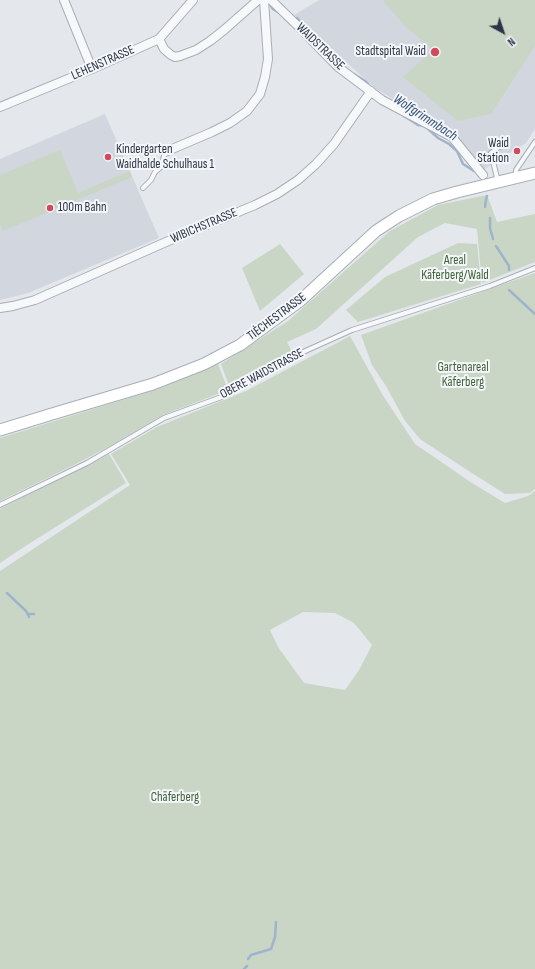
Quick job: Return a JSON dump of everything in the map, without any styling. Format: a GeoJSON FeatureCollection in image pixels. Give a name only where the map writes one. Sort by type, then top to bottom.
{"type":"FeatureCollection","features":[{"type":"Feature","properties":{"kind":"street"},"geometry":{"type":"LineString","coordinates":[[64,0],[92,69]]}},
{"type":"Feature","properties":{"kind":"street","name":"LEHENSTRASSE"},"geometry":{"type":"LineString","coordinates":[[0,107],[92,69],[159,39],[193,0]]}},
{"type":"Feature","properties":{"kind":"street"},"geometry":{"type":"LineString","coordinates":[[159,39],[164,49],[175,57],[196,50],[224,30],[258,0]]}},
{"type":"Feature","properties":{"kind":"street"},"geometry":{"type":"LineString","coordinates":[[165,152],[230,123],[247,110],[260,94],[268,59],[264,0]]}},
{"type":"Feature","properties":{"kind":"street","name":"WAIDSTRASSE"},"geometry":{"type":"LineString","coordinates":[[271,0],[338,67],[382,100],[452,138],[483,175]]}},
{"type":"Feature","properties":{"kind":"street","name":"WIBICHSTRASSE"},"geometry":{"type":"LineString","coordinates":[[0,308],[35,300],[255,205],[277,194],[298,180],[316,164],[334,144],[371,91]]}},
{"type":"Feature","properties":{"kind":"street","name":"TIÈCHESTRASSE"},"geometry":{"type":"LineString","coordinates":[[0,430],[153,384],[204,364],[240,345],[290,309],[376,232],[398,216],[433,199],[535,173]]}},
{"type":"Feature","properties":{"kind":"lane"},"geometry":{"type":"LineString","coordinates":[[516,178],[516,170],[535,142]]}},
{"type":"Feature","properties":{"kind":"lane"},"geometry":{"type":"LineString","coordinates":[[498,182],[491,153],[499,147]]}},
{"type":"Feature","properties":{"kind":"lane"},"geometry":{"type":"LineString","coordinates":[[143,188],[151,180],[155,172],[161,167],[165,152]]}},
{"type":"Feature","properties":{"kind":"lane","name":"OBERE WAIDSTRASSE"},"geometry":{"type":"LineString","coordinates":[[0,505],[87,463],[164,418],[227,395],[292,357],[352,330],[490,286],[535,268]]}},
{"type":"Feature","properties":{"kind":"shaded area","name":"Stadtspital Waid"},"geometry":{"type":"Polygon","coordinates":[[[319,0],[535,0],[535,129],[526,143],[483,170],[455,135],[376,89],[294,15],[319,0]]]}},
{"type":"Feature","properties":{"kind":"shaded area"},"geometry":{"type":"Polygon","coordinates":[[[105,114],[159,238],[28,293],[0,300],[0,159],[105,114]]]}},
{"type":"Feature","properties":{"kind":"green space"},"geometry":{"type":"Polygon","coordinates":[[[535,0],[535,46],[491,114],[458,121],[403,77],[433,50],[406,27],[383,1],[535,0]]]}},
{"type":"Feature","properties":{"kind":"green space"},"geometry":{"type":"Polygon","coordinates":[[[60,150],[78,193],[130,171],[132,177],[3,231],[0,223],[0,175],[60,150]]]}},
{"type":"Feature","properties":{"kind":"green space"},"geometry":{"type":"Polygon","coordinates":[[[487,195],[497,222],[535,214],[535,262],[482,283],[477,229],[445,223],[418,237],[316,329],[287,342],[292,352],[230,388],[221,364],[288,321],[390,231],[438,205],[487,195]]]}},
{"type":"Feature","properties":{"kind":"green space","name":"Areal Käferberg/Wald"},"geometry":{"type":"Polygon","coordinates":[[[458,243],[477,244],[481,284],[358,322],[346,310],[385,277],[458,243]]]}},
{"type":"Feature","properties":{"kind":"green space"},"geometry":{"type":"Polygon","coordinates":[[[280,244],[304,274],[260,311],[242,268],[280,244]]]}},
{"type":"Feature","properties":{"kind":"green space","name":"Gartenareal Käferberg"},"geometry":{"type":"Polygon","coordinates":[[[535,273],[535,489],[530,493],[505,494],[420,439],[405,421],[386,386],[372,365],[361,335],[535,273]]]}},
{"type":"Feature","properties":{"kind":"green space","name":"Chäferberg"},"geometry":{"type":"Polygon","coordinates":[[[350,336],[382,394],[415,444],[472,483],[505,503],[528,496],[535,491],[535,969],[0,969],[0,571],[130,485],[111,454],[157,427],[246,391],[350,336]],[[303,612],[270,630],[278,647],[304,683],[345,690],[359,670],[372,645],[354,623],[335,613],[303,612]]]}},
{"type":"Feature","properties":{"kind":"green space"},"geometry":{"type":"Polygon","coordinates":[[[218,364],[228,390],[163,415],[110,446],[0,501],[0,438],[161,388],[218,364]]]}},
{"type":"Feature","properties":{"kind":"green space"},"geometry":{"type":"Polygon","coordinates":[[[109,454],[126,483],[0,563],[0,509],[109,454]]]}},
{"type":"Feature","properties":{"kind":"waterway","name":"Wolfgrimmbach"},"geometry":{"type":"LineString","coordinates":[[270,4],[273,9],[281,14]]}},
{"type":"Feature","properties":{"kind":"waterway","name":"Wolfgrimmbach"},"geometry":{"type":"LineString","coordinates":[[297,18],[330,53]]}},
{"type":"Feature","properties":{"kind":"waterway","name":"Wolfgrimmbach"},"geometry":{"type":"LineString","coordinates":[[335,59],[348,70]]}},
{"type":"Feature","properties":{"kind":"waterway","name":"Wolfgrimmbach"},"geometry":{"type":"LineString","coordinates":[[354,74],[368,84]]}},
{"type":"Feature","properties":{"kind":"waterway","name":"Wolfgrimmbach"},"geometry":{"type":"LineString","coordinates":[[401,114],[418,125],[425,126],[438,138],[449,144],[457,151],[463,164],[474,171]]}},
{"type":"Feature","properties":{"kind":"waterway","name":"Wolfgrimmbach"},"geometry":{"type":"LineString","coordinates":[[485,207],[487,196]]}},
{"type":"Feature","properties":{"kind":"waterway","name":"Wolfgrimmbach"},"geometry":{"type":"LineString","coordinates":[[490,218],[490,228],[493,239]]}},
{"type":"Feature","properties":{"kind":"waterway","name":"Wolfgrimmbach"},"geometry":{"type":"LineString","coordinates":[[496,246],[509,266],[509,270]]}},
{"type":"Feature","properties":{"kind":"waterway"},"geometry":{"type":"LineString","coordinates":[[509,290],[535,314]]}},
{"type":"Feature","properties":{"kind":"waterway"},"geometry":{"type":"LineString","coordinates":[[7,593],[26,611],[29,617]]}},
{"type":"Feature","properties":{"kind":"waterway"},"geometry":{"type":"LineString","coordinates":[[28,614],[34,614]]}},
{"type":"Feature","properties":{"kind":"waterway"},"geometry":{"type":"LineString","coordinates":[[248,959],[251,955],[271,949],[275,937],[276,922]]}},
{"type":"Feature","properties":{"kind":"waterway"},"geometry":{"type":"LineString","coordinates":[[244,969],[247,966]]}},
{"type":"Feature","properties":{"kind":"place","name":"Stadtspital Waid"},"geometry":{"type":"Point","coordinates":[435,52]}},
{"type":"Feature","properties":{"kind":"place","name":"Waid Station"},"geometry":{"type":"Point","coordinates":[517,151]}},
{"type":"Feature","properties":{"kind":"place","name":"Kindergarten Waidhalde Schulhaus 1"},"geometry":{"type":"Point","coordinates":[108,157]}},
{"type":"Feature","properties":{"kind":"place","name":"100m Bahn"},"geometry":{"type":"Point","coordinates":[50,208]}}]}
